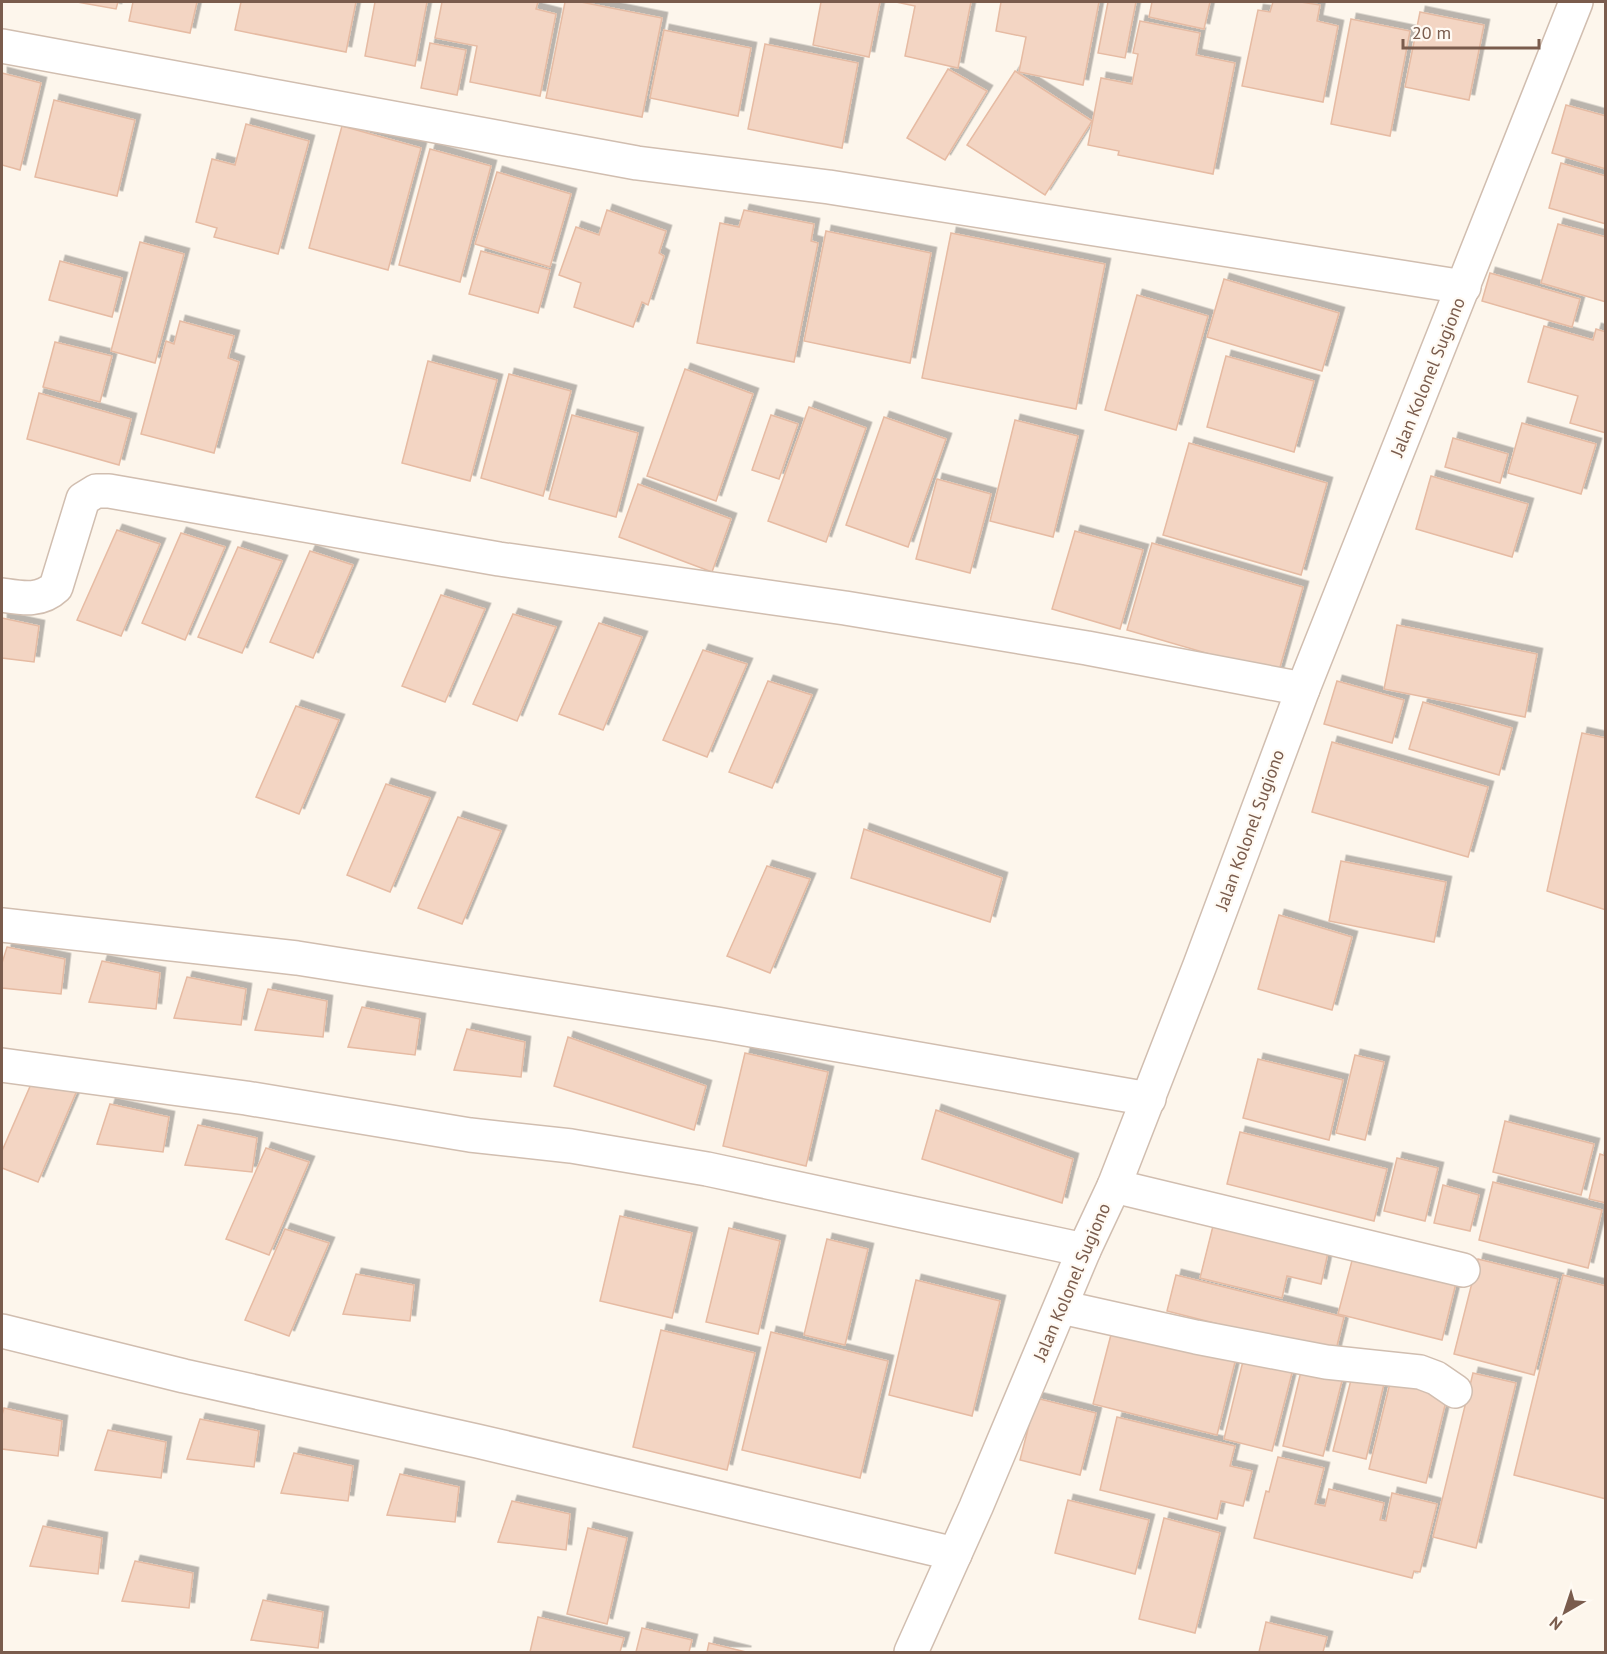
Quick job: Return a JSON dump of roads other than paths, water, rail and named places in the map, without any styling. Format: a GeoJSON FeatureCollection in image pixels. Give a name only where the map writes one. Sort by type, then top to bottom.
{"type":"FeatureCollection","features":[{"type":"Feature","properties":{"kind":"street","name":"Jalan Kolonel Sugiono"},"geometry":{"type":"LineString","coordinates":[[912,1653],[1084,1250],[1114,1186],[1149,1099],[1303,689],[1576,2]]}},
{"type":"Feature","properties":{"kind":"street"},"geometry":{"type":"LineString","coordinates":[[2,46],[637,163],[830,187],[1464,287]]}},
{"type":"Feature","properties":{"kind":"street"},"geometry":{"type":"LineString","coordinates":[[2,595],[33,599],[48,595],[56,587],[83,499],[96,491],[109,491],[499,559],[845,608],[1064,644],[1303,689]]}},
{"type":"Feature","properties":{"kind":"street"},"geometry":{"type":"LineString","coordinates":[[2,924],[297,958],[705,1022],[1149,1099]]}},
{"type":"Feature","properties":{"kind":"street"},"geometry":{"type":"LineString","coordinates":[[2,1065],[246,1098],[470,1135],[571,1146],[707,1169],[1084,1250]]}},
{"type":"Feature","properties":{"kind":"street"},"geometry":{"type":"LineString","coordinates":[[1114,1186],[1462,1269]]}},
{"type":"Feature","properties":{"kind":"street"},"geometry":{"type":"LineString","coordinates":[[1060,1307],[1196,1337],[1326,1362],[1420,1372],[1436,1378],[1455,1391]]}},
{"type":"Feature","properties":{"kind":"street"},"geometry":{"type":"LineString","coordinates":[[2,1331],[184,1376],[477,1441],[955,1554]]}}]}
